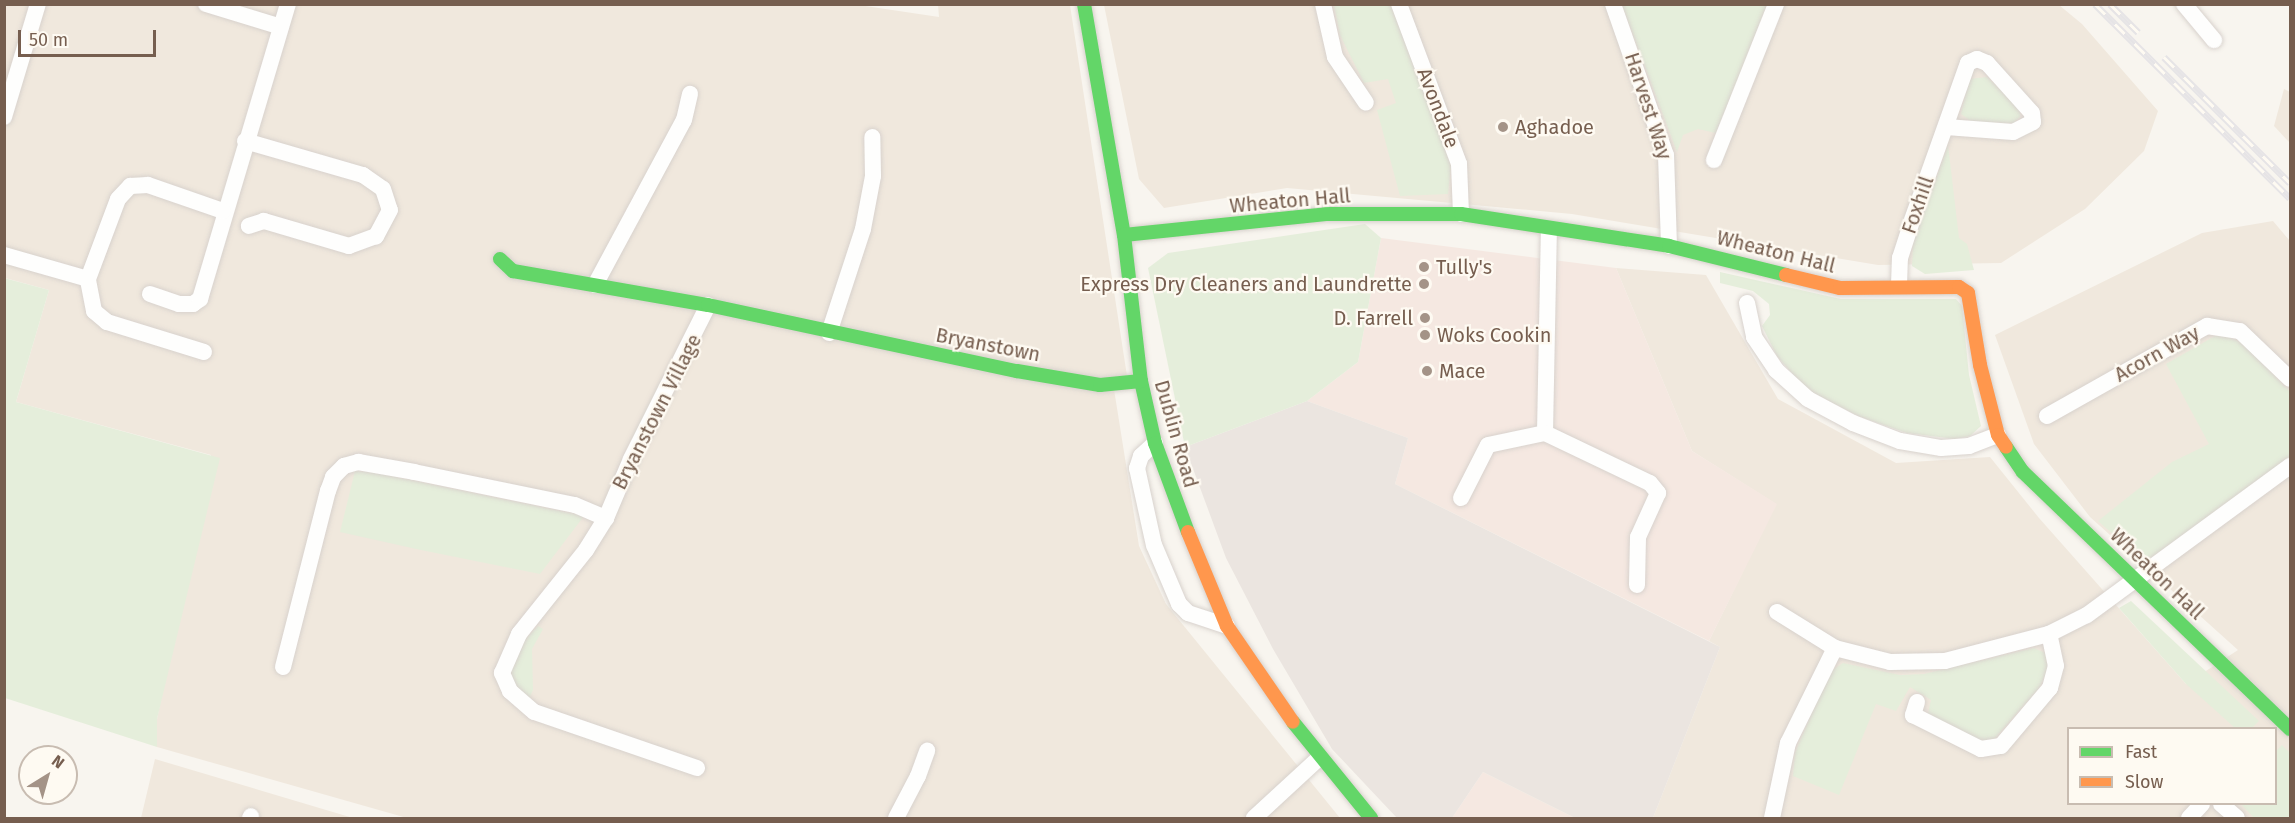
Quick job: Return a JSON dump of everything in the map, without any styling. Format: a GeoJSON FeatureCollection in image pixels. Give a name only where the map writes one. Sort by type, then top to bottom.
{"type":"FeatureCollection","features":[{"type":"Feature","properties":{"kind":"street"},"geometry":{"type":"LineString","coordinates":[[4,117],[38,4]]}},
{"type":"Feature","properties":{"kind":"street"},"geometry":{"type":"LineString","coordinates":[[206,4],[281,27]]}},
{"type":"Feature","properties":{"kind":"street"},"geometry":{"type":"LineString","coordinates":[[150,294],[179,304],[193,304],[200,299],[223,211],[288,4]]}},
{"type":"Feature","properties":{"kind":"street","name":"Dublin Road"},"geometry":{"type":"LineString","coordinates":[[1084,4],[1124,235],[1141,381],[1155,442],[1194,555],[1227,626],[1270,694],[1318,758],[1371,819]]}},
{"type":"Feature","properties":{"kind":"street"},"geometry":{"type":"LineString","coordinates":[[1323,4],[1335,57],[1366,103]]}},
{"type":"Feature","properties":{"kind":"street","name":"Avondale"},"geometry":{"type":"LineString","coordinates":[[1399,4],[1459,164],[1461,214]]}},
{"type":"Feature","properties":{"kind":"street","name":"Harvest Way"},"geometry":{"type":"LineString","coordinates":[[1613,4],[1666,155],[1669,246]]}},
{"type":"Feature","properties":{"kind":"street"},"geometry":{"type":"LineString","coordinates":[[1714,160],[1776,4]]}},
{"type":"Feature","properties":{"kind":"street"},"geometry":{"type":"LineString","coordinates":[[2184,4],[2214,40]]}},
{"type":"Feature","properties":{"kind":"street","name":"Foxhill"},"geometry":{"type":"LineString","coordinates":[[1899,285],[1900,258],[1968,63],[1977,59],[2012,88],[2032,113],[2033,122],[2013,132],[1946,128]]}},
{"type":"Feature","properties":{"kind":"street"},"geometry":{"type":"LineString","coordinates":[[595,285],[684,120],[690,94]]}},
{"type":"Feature","properties":{"kind":"street"},"geometry":{"type":"LineString","coordinates":[[829,333],[863,229],[873,176],[872,136]]}},
{"type":"Feature","properties":{"kind":"street"},"geometry":{"type":"LineString","coordinates":[[245,141],[363,175],[383,189],[390,210],[376,236],[349,246],[264,221],[249,226]]}},
{"type":"Feature","properties":{"kind":"street"},"geometry":{"type":"LineString","coordinates":[[204,352],[107,322],[94,311],[88,279],[118,199],[130,186],[148,185],[223,211]]}},
{"type":"Feature","properties":{"kind":"street","name":"Wheaton Hall"},"geometry":{"type":"LineString","coordinates":[[1124,235],[1326,214],[1461,214],[1669,246],[1839,288],[1899,285],[1959,287],[1968,292],[1980,365],[1998,435],[2023,472],[2135,579],[2282,726]]}},
{"type":"Feature","properties":{"kind":"street"},"geometry":{"type":"LineString","coordinates":[[1545,433],[1549,229]]}},
{"type":"Feature","properties":{"kind":"street"},"geometry":{"type":"LineString","coordinates":[[4,255],[88,279]]}},
{"type":"Feature","properties":{"kind":"street","name":"Bryanstown Village"},"geometry":{"type":"LineString","coordinates":[[500,259],[513,271],[708,305],[829,333]]}},
{"type":"Feature","properties":{"kind":"street"},"geometry":{"type":"LineString","coordinates":[[1747,303],[1754,337],[1776,370],[1808,399],[1853,423],[1900,441],[1941,448],[1969,446],[1998,435]]}},
{"type":"Feature","properties":{"kind":"street","name":"Bryanstown Village"},"geometry":{"type":"LineString","coordinates":[[697,768],[534,712],[516,699],[504,682],[503,663],[510,648],[586,550],[606,518],[631,459],[708,305]]}},
{"type":"Feature","properties":{"kind":"street","name":"Acorn Way"},"geometry":{"type":"LineString","coordinates":[[2047,416],[2207,326],[2240,331],[2290,380]]}},
{"type":"Feature","properties":{"kind":"street","name":"Bryanstown"},"geometry":{"type":"LineString","coordinates":[[829,333],[1100,385],[1141,381]]}},
{"type":"Feature","properties":{"kind":"street"},"geometry":{"type":"LineString","coordinates":[[1461,498],[1488,445],[1545,433],[1650,483],[1658,493],[1638,537],[1637,585]]}},
{"type":"Feature","properties":{"kind":"street"},"geometry":{"type":"LineString","coordinates":[[1155,442],[1141,456],[1137,468],[1154,545],[1179,603],[1188,613],[1227,626]]}},
{"type":"Feature","properties":{"kind":"street"},"geometry":{"type":"LineString","coordinates":[[283,666],[328,491],[333,477],[344,466],[358,462],[414,472],[575,506],[606,518]]}},
{"type":"Feature","properties":{"kind":"street"},"geometry":{"type":"LineString","coordinates":[[1777,612],[1835,648],[1890,662],[1945,661],[2049,634],[2087,615],[2290,466]]}},
{"type":"Feature","properties":{"kind":"street"},"geometry":{"type":"LineString","coordinates":[[1917,702],[1913,715],[1981,749],[2001,746],[2050,688],[2056,666],[2049,634]]}},
{"type":"Feature","properties":{"kind":"street"},"geometry":{"type":"LineString","coordinates":[[1772,819],[1788,743],[1835,648]]}},
{"type":"Feature","properties":{"kind":"street"},"geometry":{"type":"LineString","coordinates":[[896,819],[927,750]]}},
{"type":"Feature","properties":{"kind":"street"},"geometry":{"type":"LineString","coordinates":[[1254,819],[1318,758]]}},
{"type":"Feature","properties":{"kind":"street"},"geometry":{"type":"LineString","coordinates":[[2188,819],[2201,805]]}},
{"type":"Feature","properties":{"kind":"street"},"geometry":{"type":"LineString","coordinates":[[2222,805],[2237,819]]}},
{"type":"Feature","properties":{"kind":"shaded area"},"geometry":{"type":"Polygon","coordinates":[[[852,4],[939,17],[938,5],[1070,5],[1127,376],[1113,383],[1139,546],[1166,604],[1340,818],[407,818],[157,747],[157,719],[211,455],[16,402],[49,290],[5,278],[4,5],[852,4]]]}},
{"type":"Feature","properties":{"kind":"shaded area"},"geometry":{"type":"Polygon","coordinates":[[[1104,5],[2059,5],[2082,24],[2158,111],[2144,151],[2085,209],[2001,263],[1878,265],[1572,214],[1287,188],[1164,208],[1139,179],[1104,5]]]}},
{"type":"Feature","properties":{"kind":"shaded area"},"geometry":{"type":"Polygon","coordinates":[[[2284,89],[2290,92],[2290,143],[2274,126],[2284,89]]]}},
{"type":"Feature","properties":{"kind":"shaded area"},"geometry":{"type":"Polygon","coordinates":[[[2273,221],[2290,241],[2290,818],[1653,818],[1720,647],[1709,641],[1776,504],[1692,451],[1616,268],[1706,275],[1778,399],[1896,463],[1990,457],[2039,518],[2186,684],[2238,650],[2090,517],[2034,444],[1995,335],[2202,233],[2273,221]]]}},
{"type":"Feature","properties":{"kind":"shaded area"},"geometry":{"type":"Polygon","coordinates":[[[1381,238],[1616,268],[1692,451],[1777,504],[1709,641],[1395,484],[1408,438],[1307,401],[1358,362],[1381,238]]]}},
{"type":"Feature","properties":{"kind":"shaded area"},"geometry":{"type":"Polygon","coordinates":[[[1307,401],[1408,438],[1395,484],[1720,647],[1653,818],[1575,818],[1483,772],[1452,818],[1397,818],[1332,749],[1273,649],[1226,558],[1185,447],[1307,401]]]}},
{"type":"Feature","properties":{"kind":"shaded area"},"geometry":{"type":"Polygon","coordinates":[[[155,759],[353,818],[141,818],[155,759]]]}},
{"type":"Feature","properties":{"kind":"shaded area"},"geometry":{"type":"Polygon","coordinates":[[[1483,772],[1575,818],[1452,818],[1483,772]]]}},
{"type":"Feature","properties":{"kind":"green space"},"geometry":{"type":"Polygon","coordinates":[[[1334,5],[1391,5],[1451,166],[1448,194],[1400,196],[1377,110],[1396,103],[1388,79],[1364,83],[1340,35],[1334,5]]]}},
{"type":"Feature","properties":{"kind":"green space"},"geometry":{"type":"Polygon","coordinates":[[[1622,5],[1767,5],[1716,133],[1698,129],[1683,135],[1677,152],[1622,5]]]}},
{"type":"Feature","properties":{"kind":"green space"},"geometry":{"type":"Polygon","coordinates":[[[1987,77],[2020,109],[2020,117],[2013,123],[1972,122],[1961,114],[1969,79],[1987,77]]]}},
{"type":"Feature","properties":{"kind":"green space"},"geometry":{"type":"Polygon","coordinates":[[[1948,145],[1959,238],[1967,244],[1974,270],[1925,274],[1912,266],[1913,244],[1948,145]]]}},
{"type":"Feature","properties":{"kind":"green space"},"geometry":{"type":"Polygon","coordinates":[[[1365,224],[1381,238],[1358,362],[1307,401],[1185,447],[1148,268],[1168,253],[1365,224]]]}},
{"type":"Feature","properties":{"kind":"green space"},"geometry":{"type":"Polygon","coordinates":[[[1720,272],[1841,299],[1956,299],[1962,306],[1969,375],[1981,426],[1970,436],[1955,439],[1907,433],[1858,416],[1806,389],[1777,356],[1762,326],[1770,315],[1769,304],[1753,291],[1720,283],[1720,272]]]}},
{"type":"Feature","properties":{"kind":"green space"},"geometry":{"type":"Polygon","coordinates":[[[4,278],[49,290],[16,402],[220,458],[157,719],[157,747],[5,698],[4,278]]]}},
{"type":"Feature","properties":{"kind":"green space"},"geometry":{"type":"Polygon","coordinates":[[[2215,336],[2226,336],[2244,344],[2290,392],[2290,458],[2145,562],[2098,521],[2172,462],[2209,444],[2166,364],[2215,336]]]}},
{"type":"Feature","properties":{"kind":"green space"},"geometry":{"type":"Polygon","coordinates":[[[355,471],[376,473],[584,516],[540,574],[340,532],[355,471]]]}},
{"type":"Feature","properties":{"kind":"green space"},"geometry":{"type":"Polygon","coordinates":[[[2131,601],[2259,721],[2253,727],[2234,727],[2186,684],[2119,608],[2131,601]]]}},
{"type":"Feature","properties":{"kind":"green space"},"geometry":{"type":"Polygon","coordinates":[[[538,626],[543,629],[532,649],[533,690],[529,699],[518,690],[509,673],[521,644],[538,626]]]}},
{"type":"Feature","properties":{"kind":"green space"},"geometry":{"type":"Polygon","coordinates":[[[2034,648],[2045,653],[2048,669],[2039,688],[1994,739],[1979,741],[1928,714],[1931,700],[1910,687],[1896,711],[1876,704],[1839,795],[1793,776],[1795,753],[1829,672],[1843,663],[1900,675],[1924,674],[2034,648]]]}},
{"type":"Feature","properties":{"kind":"green space"},"geometry":{"type":"Polygon","coordinates":[[[2282,745],[2290,753],[2290,818],[2254,818],[2242,805],[2277,805],[2277,750],[2282,745]]]}},
{"type":"Feature","properties":{"kind":"railway"},"geometry":{"type":"LineString","coordinates":[[2095,4],[2290,198]]}},
{"type":"Feature","properties":{"kind":"railway"},"geometry":{"type":"LineString","coordinates":[[2110,4],[2138,32]]}},
{"type":"Feature","properties":{"kind":"railway"},"geometry":{"type":"LineString","coordinates":[[2164,57],[2290,183]]}},
{"type":"Feature","properties":{"kind":"traffic: fast"},"geometry":{"type":"LineString","coordinates":[[1084,4],[1124,235],[1141,381],[1155,443],[1188,532]]}},
{"type":"Feature","properties":{"kind":"traffic: fast"},"geometry":{"type":"LineString","coordinates":[[1124,235],[1326,214],[1461,214],[1669,246],[1786,275]]}},
{"type":"Feature","properties":{"kind":"traffic: fast"},"geometry":{"type":"LineString","coordinates":[[500,259],[513,271],[708,305],[1017,371],[1100,385],[1141,381]]}},
{"type":"Feature","properties":{"kind":"traffic: fast"},"geometry":{"type":"LineString","coordinates":[[2006,447],[2023,472],[2290,729]]}},
{"type":"Feature","properties":{"kind":"traffic: fast"},"geometry":{"type":"LineString","coordinates":[[1293,722],[1371,818]]}},
{"type":"Feature","properties":{"kind":"traffic: slow"},"geometry":{"type":"LineString","coordinates":[[1786,275],[1840,288],[1959,287],[1968,293],[1980,365],[1998,435],[2006,447]]}},
{"type":"Feature","properties":{"kind":"traffic: slow"},"geometry":{"type":"LineString","coordinates":[[1188,532],[1227,626],[1293,722]]}},
{"type":"Feature","properties":{"kind":"place","name":"Aghadoe"},"geometry":{"type":"Point","coordinates":[1503,127]}},
{"type":"Feature","properties":{"kind":"place","name":"Tully's"},"geometry":{"type":"Point","coordinates":[1424,267]}},
{"type":"Feature","properties":{"kind":"place","name":"Express Dry Cleaners and Laundrette"},"geometry":{"type":"Point","coordinates":[1424,284]}},
{"type":"Feature","properties":{"kind":"place","name":"D. Farrell"},"geometry":{"type":"Point","coordinates":[1425,318]}},
{"type":"Feature","properties":{"kind":"place","name":"Woks Cookin"},"geometry":{"type":"Point","coordinates":[1425,335]}},
{"type":"Feature","properties":{"kind":"place","name":"Mace"},"geometry":{"type":"Point","coordinates":[1427,371]}}]}
